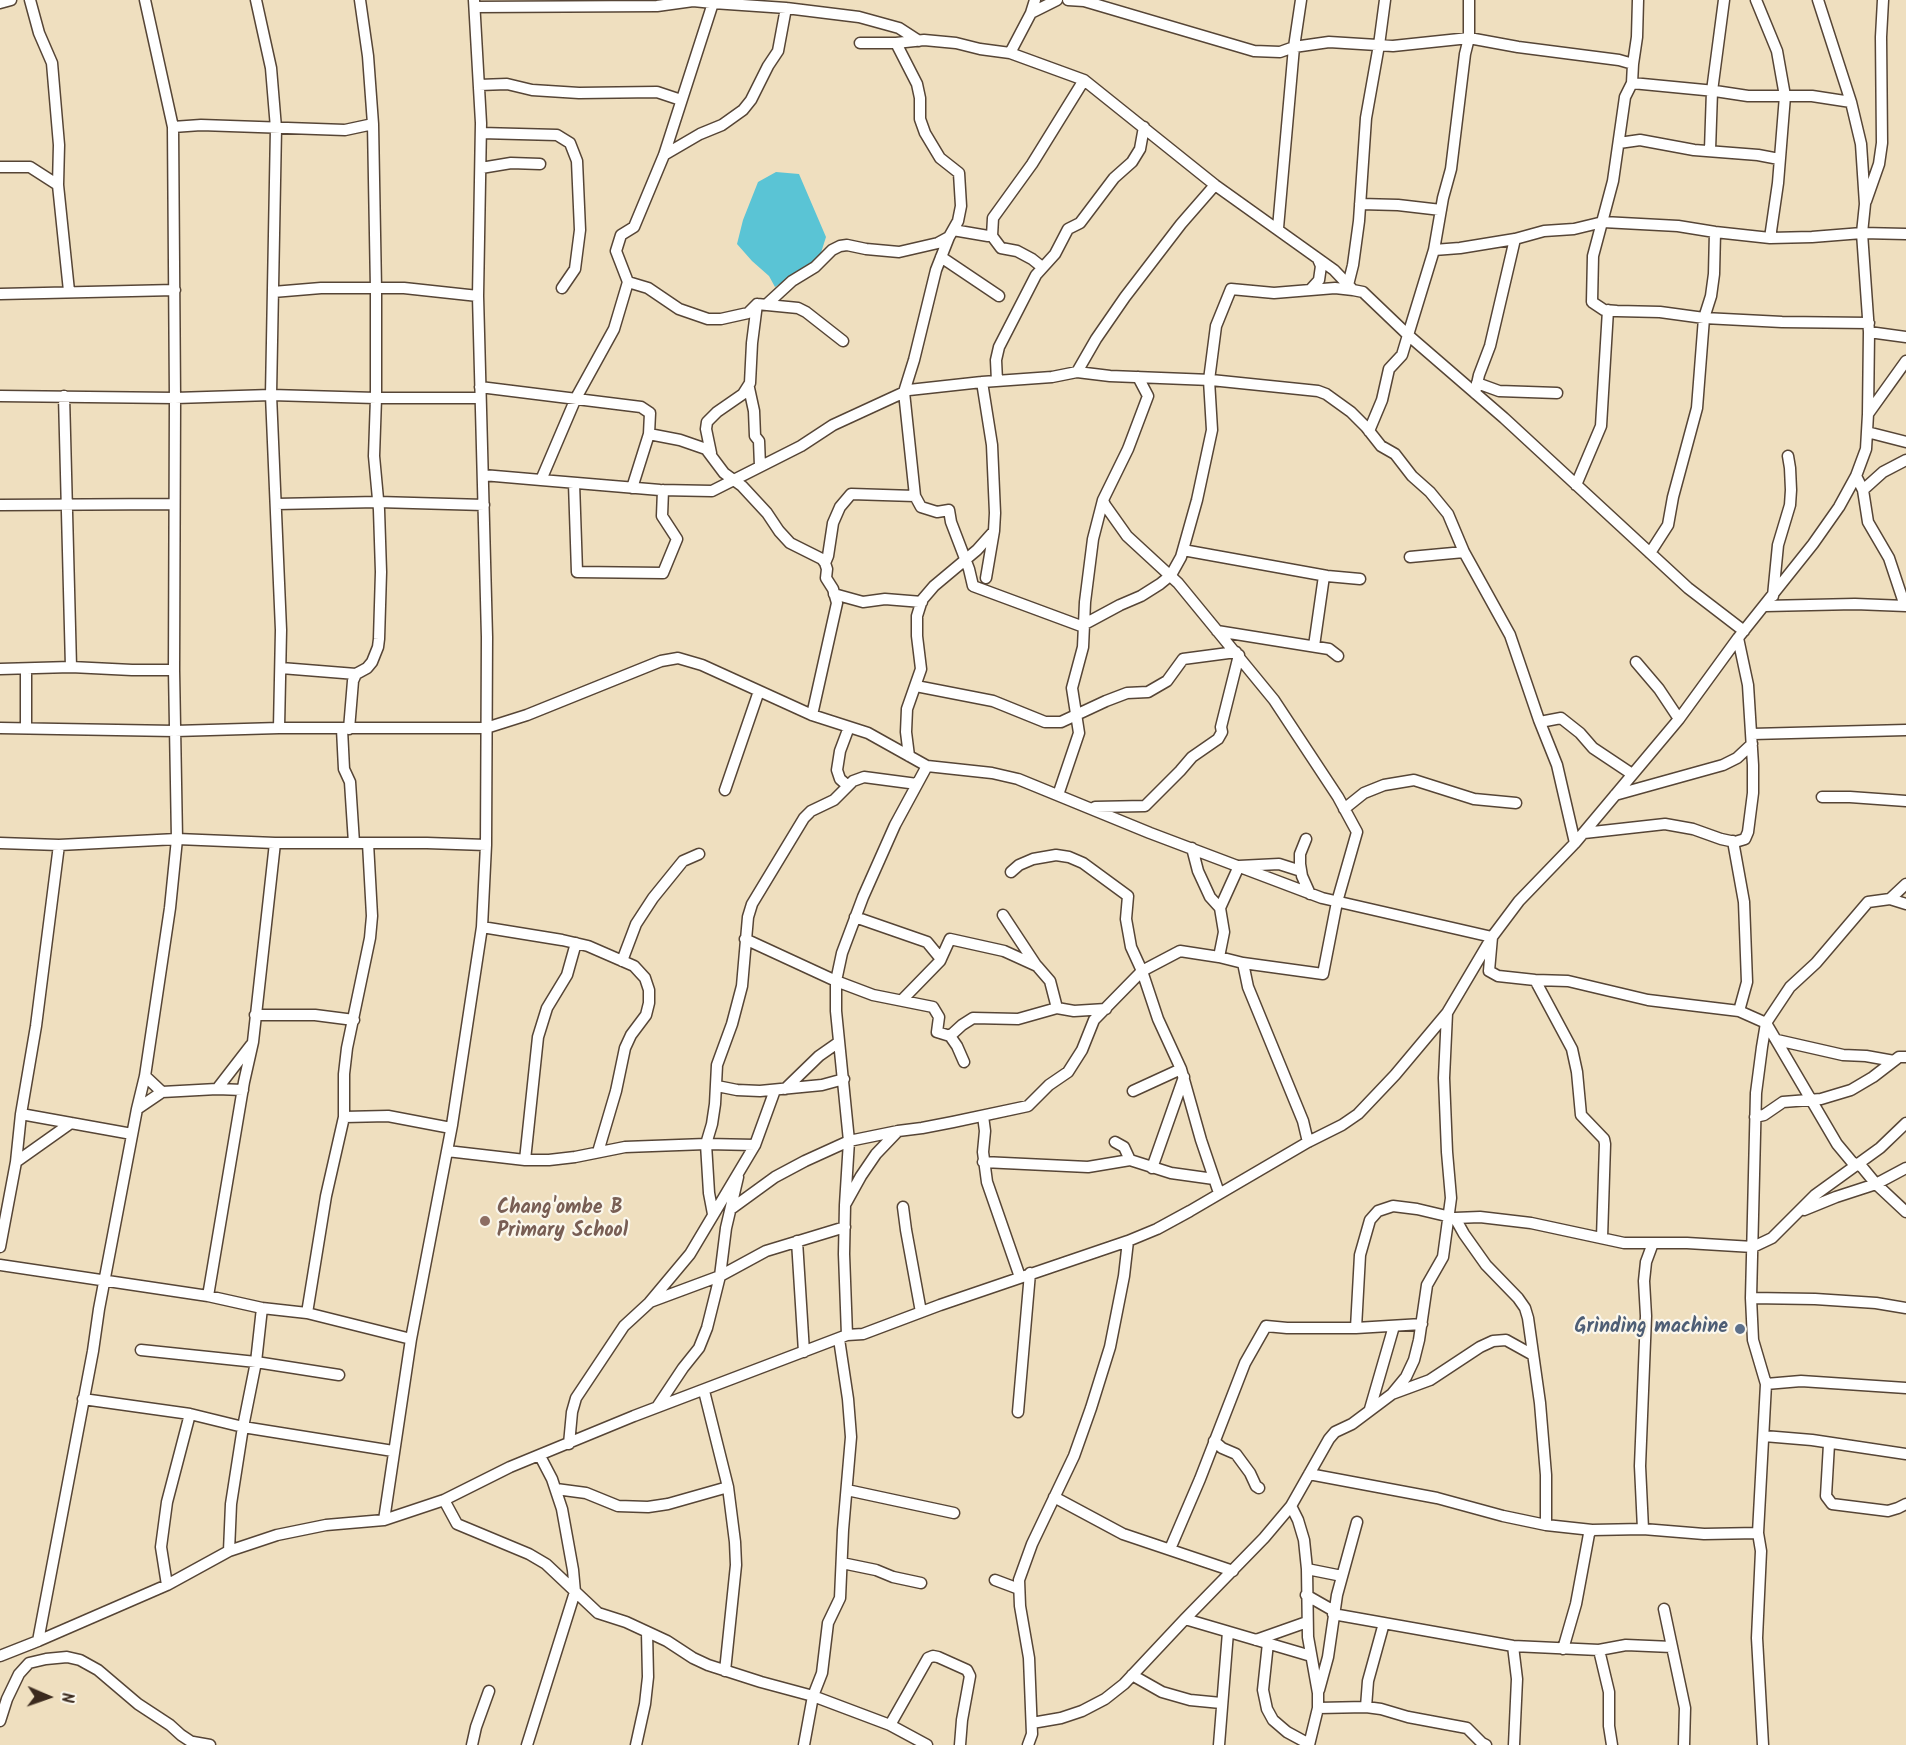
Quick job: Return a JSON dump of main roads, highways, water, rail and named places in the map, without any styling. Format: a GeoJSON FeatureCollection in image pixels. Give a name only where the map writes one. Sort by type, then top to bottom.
{"type":"FeatureCollection","features":[{"type":"Feature","properties":{"kind":"water"},"geometry":{"type":"Polygon","coordinates":[[[776,172],[799,174],[826,237],[819,259],[775,287],[769,276],[737,244],[743,220],[758,182],[776,172]]]}},
{"type":"Feature","properties":{"kind":"place","name":"Chang'ombe B Primary School"},"geometry":{"type":"Point","coordinates":[485,1221]}},
{"type":"Feature","properties":{"kind":"place","name":"Grinding machine"},"geometry":{"type":"Point","coordinates":[1740,1329]}}]}
